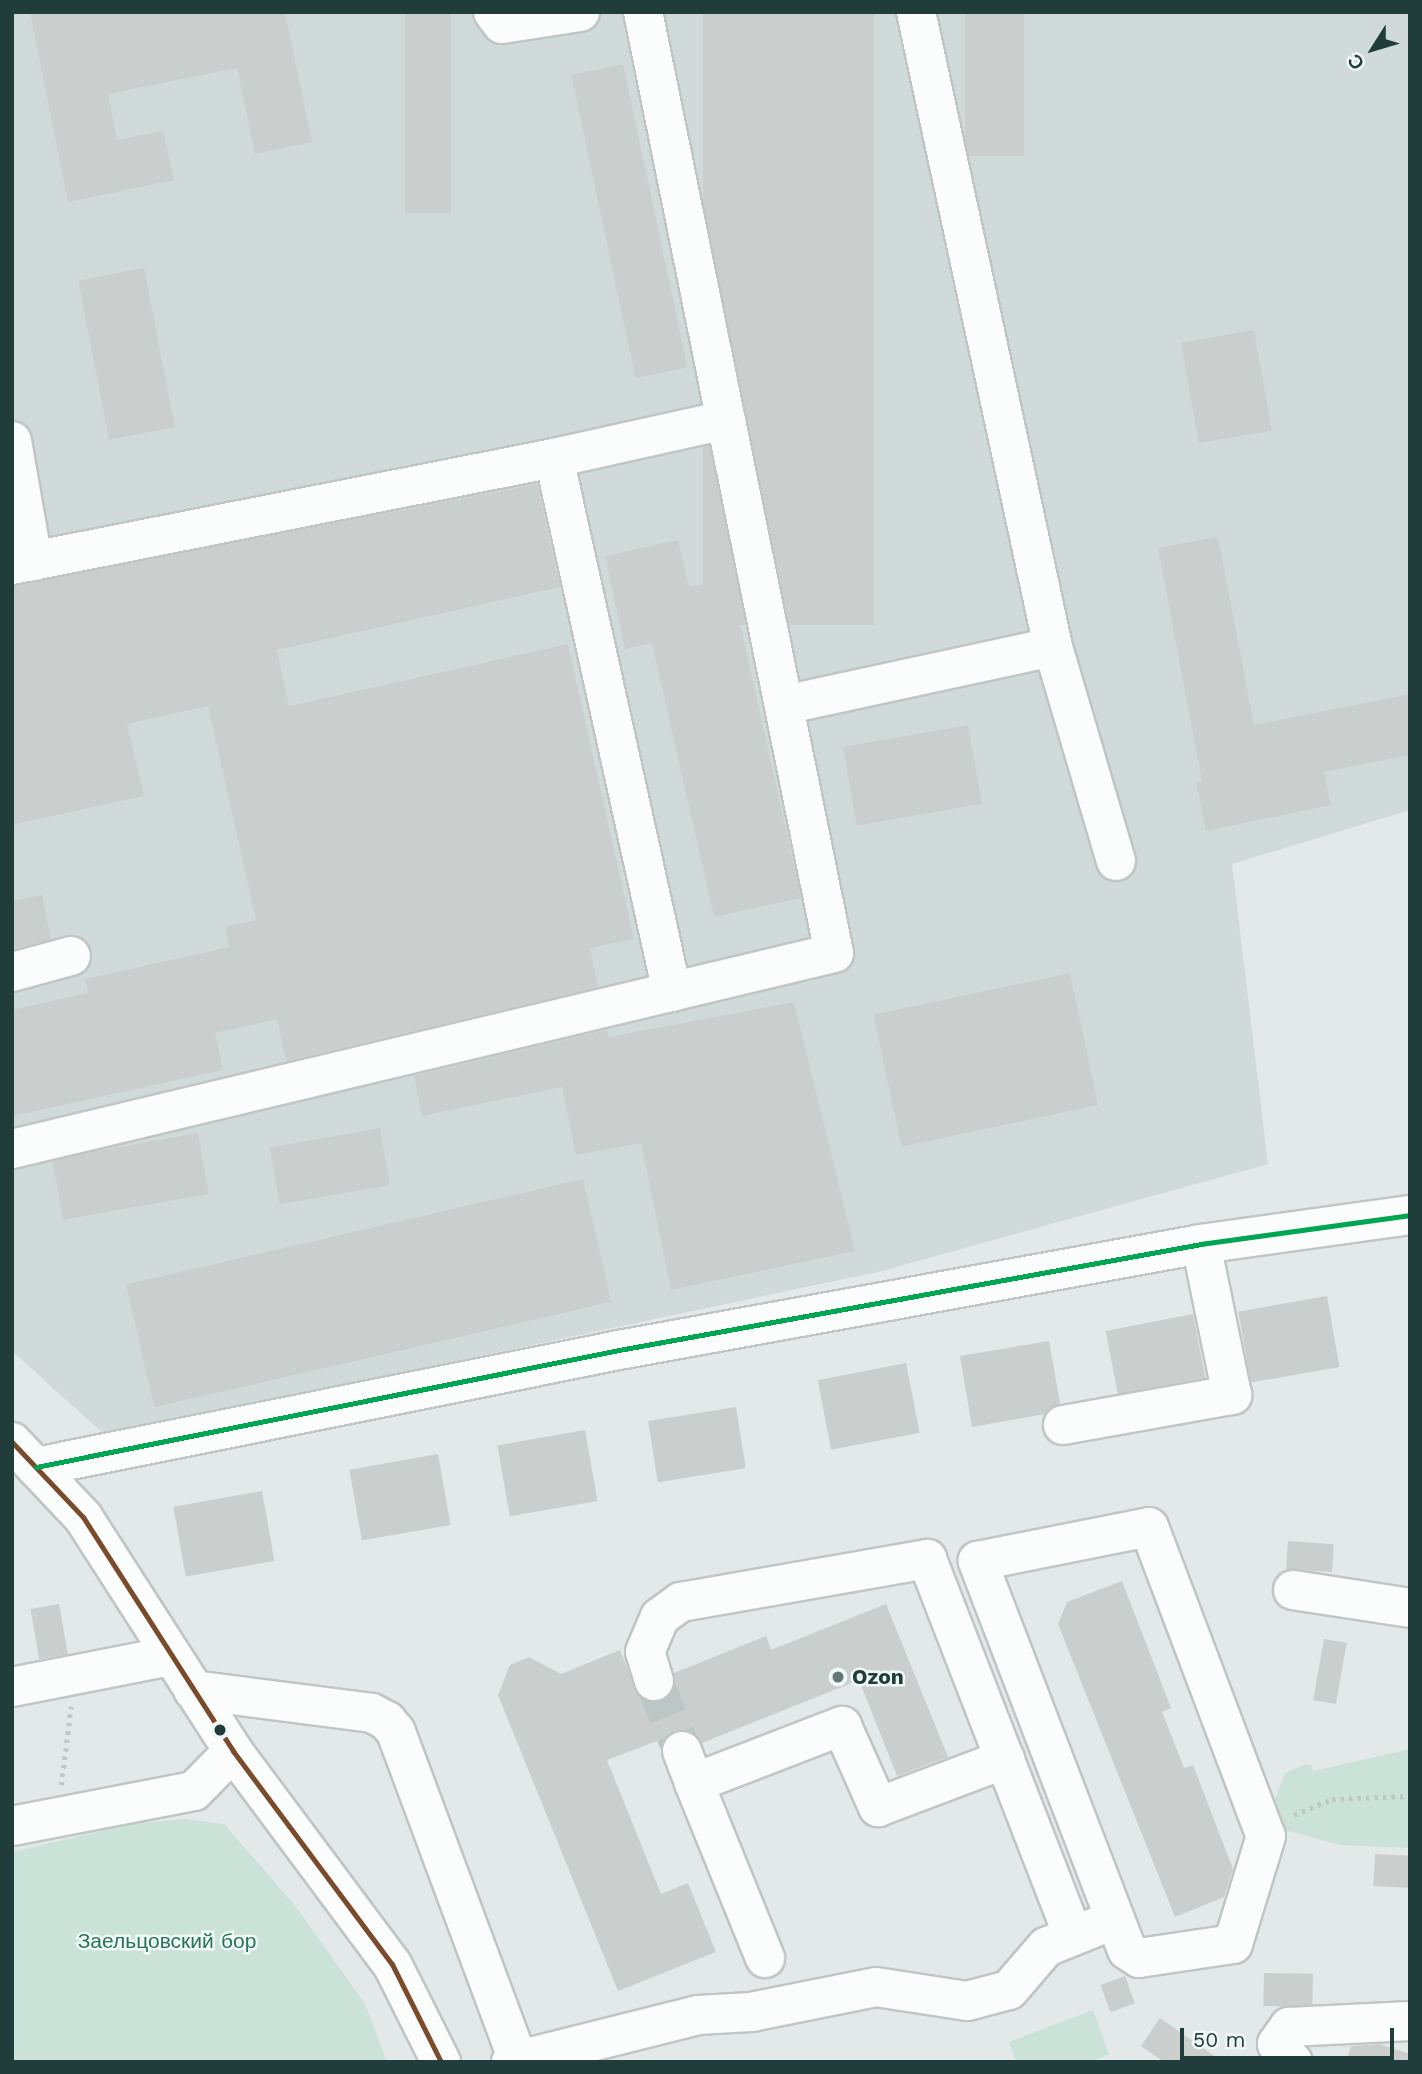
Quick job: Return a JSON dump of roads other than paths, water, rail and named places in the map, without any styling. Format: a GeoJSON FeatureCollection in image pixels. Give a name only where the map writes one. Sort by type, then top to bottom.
{"type":"FeatureCollection","features":[{"type":"Feature","properties":{"kind":"street"},"geometry":{"type":"LineString","coordinates":[[493,12],[502,24],[580,12]]}},
{"type":"Feature","properties":{"kind":"street"},"geometry":{"type":"LineString","coordinates":[[12,1149],[834,953],[643,12]]}},
{"type":"Feature","properties":{"kind":"street"},"geometry":{"type":"LineString","coordinates":[[916,12],[1053,647],[1116,861]]}},
{"type":"Feature","properties":{"kind":"street"},"geometry":{"type":"LineString","coordinates":[[12,441],[22,563],[554,458],[726,420]]}},
{"type":"Feature","properties":{"kind":"street"},"geometry":{"type":"LineString","coordinates":[[554,458],[672,992]]}},
{"type":"Feature","properties":{"kind":"street"},"geometry":{"type":"LineString","coordinates":[[784,705],[1053,647]]}},
{"type":"Feature","properties":{"kind":"street"},"geometry":{"type":"LineString","coordinates":[[12,972],[71,956]]}},
{"type":"Feature","properties":{"kind":"street"},"geometry":{"type":"LineString","coordinates":[[24,1454],[620,1350],[1201,1244],[1410,1214]]}},
{"type":"Feature","properties":{"kind":"street"},"geometry":{"type":"LineString","coordinates":[[1063,1425],[1232,1395],[1201,1244]]}},
{"type":"Feature","properties":{"kind":"street"},"geometry":{"type":"LineString","coordinates":[[24,1454],[83,1517],[233,1751],[392,1964],[441,2062]]}},
{"type":"Feature","properties":{"kind":"street"},"geometry":{"type":"LineString","coordinates":[[933,1570],[978,1561],[1149,1527],[1259,1812],[1265,1842],[1233,1944],[1139,1958],[1127,1950],[978,1561]]}},
{"type":"Feature","properties":{"kind":"street"},"geometry":{"type":"LineString","coordinates":[[654,1681],[645,1652],[660,1617],[681,1602],[922,1558],[933,1570],[1073,1936]]}},
{"type":"Feature","properties":{"kind":"street"},"geometry":{"type":"LineString","coordinates":[[1293,1590],[1410,1608]]}},
{"type":"Feature","properties":{"kind":"street"},"geometry":{"type":"LineString","coordinates":[[12,1687],[170,1656]]}},
{"type":"Feature","properties":{"kind":"street"},"geometry":{"type":"LineString","coordinates":[[192,1690],[372,1713],[387,1721],[396,1732],[514,2061],[698,2015],[751,2012],[876,1987],[967,2001],[1009,1990],[1046,1947],[1115,1920]]}},
{"type":"Feature","properties":{"kind":"street"},"geometry":{"type":"LineString","coordinates":[[765,1958],[688,1767],[838,1726],[845,1730],[878,1807],[1005,1759]]}},
{"type":"Feature","properties":{"kind":"street"},"geometry":{"type":"LineString","coordinates":[[12,1826],[194,1791],[233,1751]]}},
{"type":"Feature","properties":{"kind":"street"},"geometry":{"type":"LineString","coordinates":[[1293,2062],[1277,2043],[1289,2027],[1410,2021]]}},
{"type":"Feature","properties":{"kind":"tunnel"},"geometry":{"type":"LineString","coordinates":[[654,1681],[682,1751]]}},
{"type":"Feature","properties":{"kind":"place","name":"Ozon"},"geometry":{"type":"Point","coordinates":[838,1677]}},
{"type":"Feature","properties":{"kind":"park label","name":"Заельцовский бор"},"geometry":{"type":"Point","coordinates":[167,1941]}}]}
